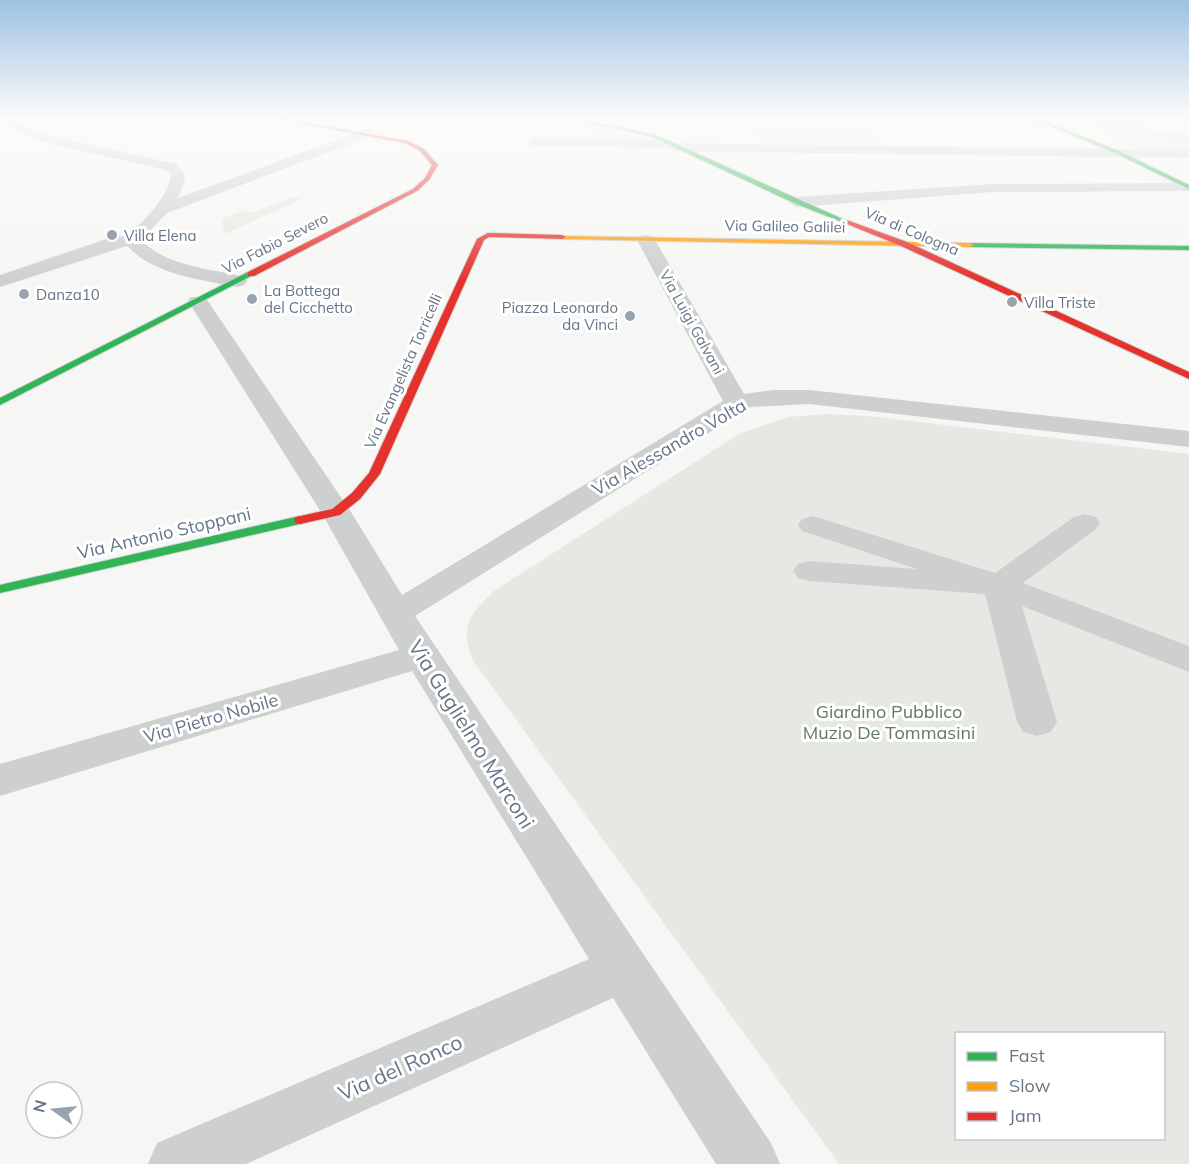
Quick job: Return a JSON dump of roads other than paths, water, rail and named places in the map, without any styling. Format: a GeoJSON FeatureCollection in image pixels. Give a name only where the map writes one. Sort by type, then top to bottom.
{"type":"FeatureCollection","features":[{"type":"Feature","properties":{"kind":"main road","name":"Via Fabio Severo"},"geometry":{"type":"LineString","coordinates":[[0,402],[413,190],[433,172]]}},
{"type":"Feature","properties":{"kind":"main road","name":"Via di Cologna"},"geometry":{"type":"LineString","coordinates":[[731,172],[796,202],[904,244],[1189,376]]}},
{"type":"Feature","properties":{"kind":"main road"},"geometry":{"type":"LineString","coordinates":[[1159,172],[1189,187]]}},
{"type":"Feature","properties":{"kind":"main road","name":"Via Galileo Galilei"},"geometry":{"type":"LineString","coordinates":[[488,235],[646,240],[1189,248]]}},
{"type":"Feature","properties":{"kind":"main road","name":"Via Evangelista Torricelli"},"geometry":{"type":"LineString","coordinates":[[336,512],[356,496],[374,474],[481,239],[488,235]]}},
{"type":"Feature","properties":{"kind":"main road","name":"Via Antonio Stoppani"},"geometry":{"type":"LineString","coordinates":[[0,589],[336,512]]}},
{"type":"Feature","properties":{"kind":"street"},"geometry":{"type":"LineString","coordinates":[[0,282],[115,242],[131,240],[159,210],[178,183],[176,172]]}},
{"type":"Feature","properties":{"kind":"street"},"geometry":{"type":"LineString","coordinates":[[159,210],[261,172]]}},
{"type":"Feature","properties":{"kind":"street"},"geometry":{"type":"LineString","coordinates":[[796,202],[993,188],[1189,187]]}},
{"type":"Feature","properties":{"kind":"street"},"geometry":{"type":"LineString","coordinates":[[131,240],[140,251],[158,260],[237,281]]}},
{"type":"Feature","properties":{"kind":"street","name":"Via Luigi Galvani"},"geometry":{"type":"LineString","coordinates":[[646,240],[737,403]]}},
{"type":"Feature","properties":{"kind":"street","name":"Via Guglielmo Marconi"},"geometry":{"type":"LineString","coordinates":[[198,301],[336,512],[422,656],[622,969],[750,1164]]}},
{"type":"Feature","properties":{"kind":"street","name":"Via Alessandro Volta"},"geometry":{"type":"LineString","coordinates":[[396,613],[737,403],[771,396],[809,397],[1189,439]]}},
{"type":"Feature","properties":{"kind":"street"},"geometry":{"type":"LineString","coordinates":[[809,571],[999,585],[1085,523]]}},
{"type":"Feature","properties":{"kind":"street"},"geometry":{"type":"LineString","coordinates":[[813,525],[999,585],[1189,660]]}},
{"type":"Feature","properties":{"kind":"street"},"geometry":{"type":"LineString","coordinates":[[999,585],[1037,722]]}},
{"type":"Feature","properties":{"kind":"street","name":"Via Pietro Nobile"},"geometry":{"type":"LineString","coordinates":[[0,780],[422,656]]}},
{"type":"Feature","properties":{"kind":"street","name":"Via del Ronco"},"geometry":{"type":"LineString","coordinates":[[178,1164],[622,969]]}},
{"type":"Feature","properties":{"kind":"place","name":"Villa Elena"},"geometry":{"type":"Point","coordinates":[112,235]}},
{"type":"Feature","properties":{"kind":"place","name":"Danza10"},"geometry":{"type":"Point","coordinates":[24,294]}},
{"type":"Feature","properties":{"kind":"place","name":"La Bottega del Cicchetto"},"geometry":{"type":"Point","coordinates":[252,299]}},
{"type":"Feature","properties":{"kind":"place","name":"Villa Triste"},"geometry":{"type":"Point","coordinates":[1012,302]}},
{"type":"Feature","properties":{"kind":"place","name":"Piazza Leonardo da Vinci"},"geometry":{"type":"Point","coordinates":[630,316]}},
{"type":"Feature","properties":{"kind":"park label","name":"Giardino Pubblico Muzio De Tommasini"},"geometry":{"type":"Point","coordinates":[889,721]}}]}
